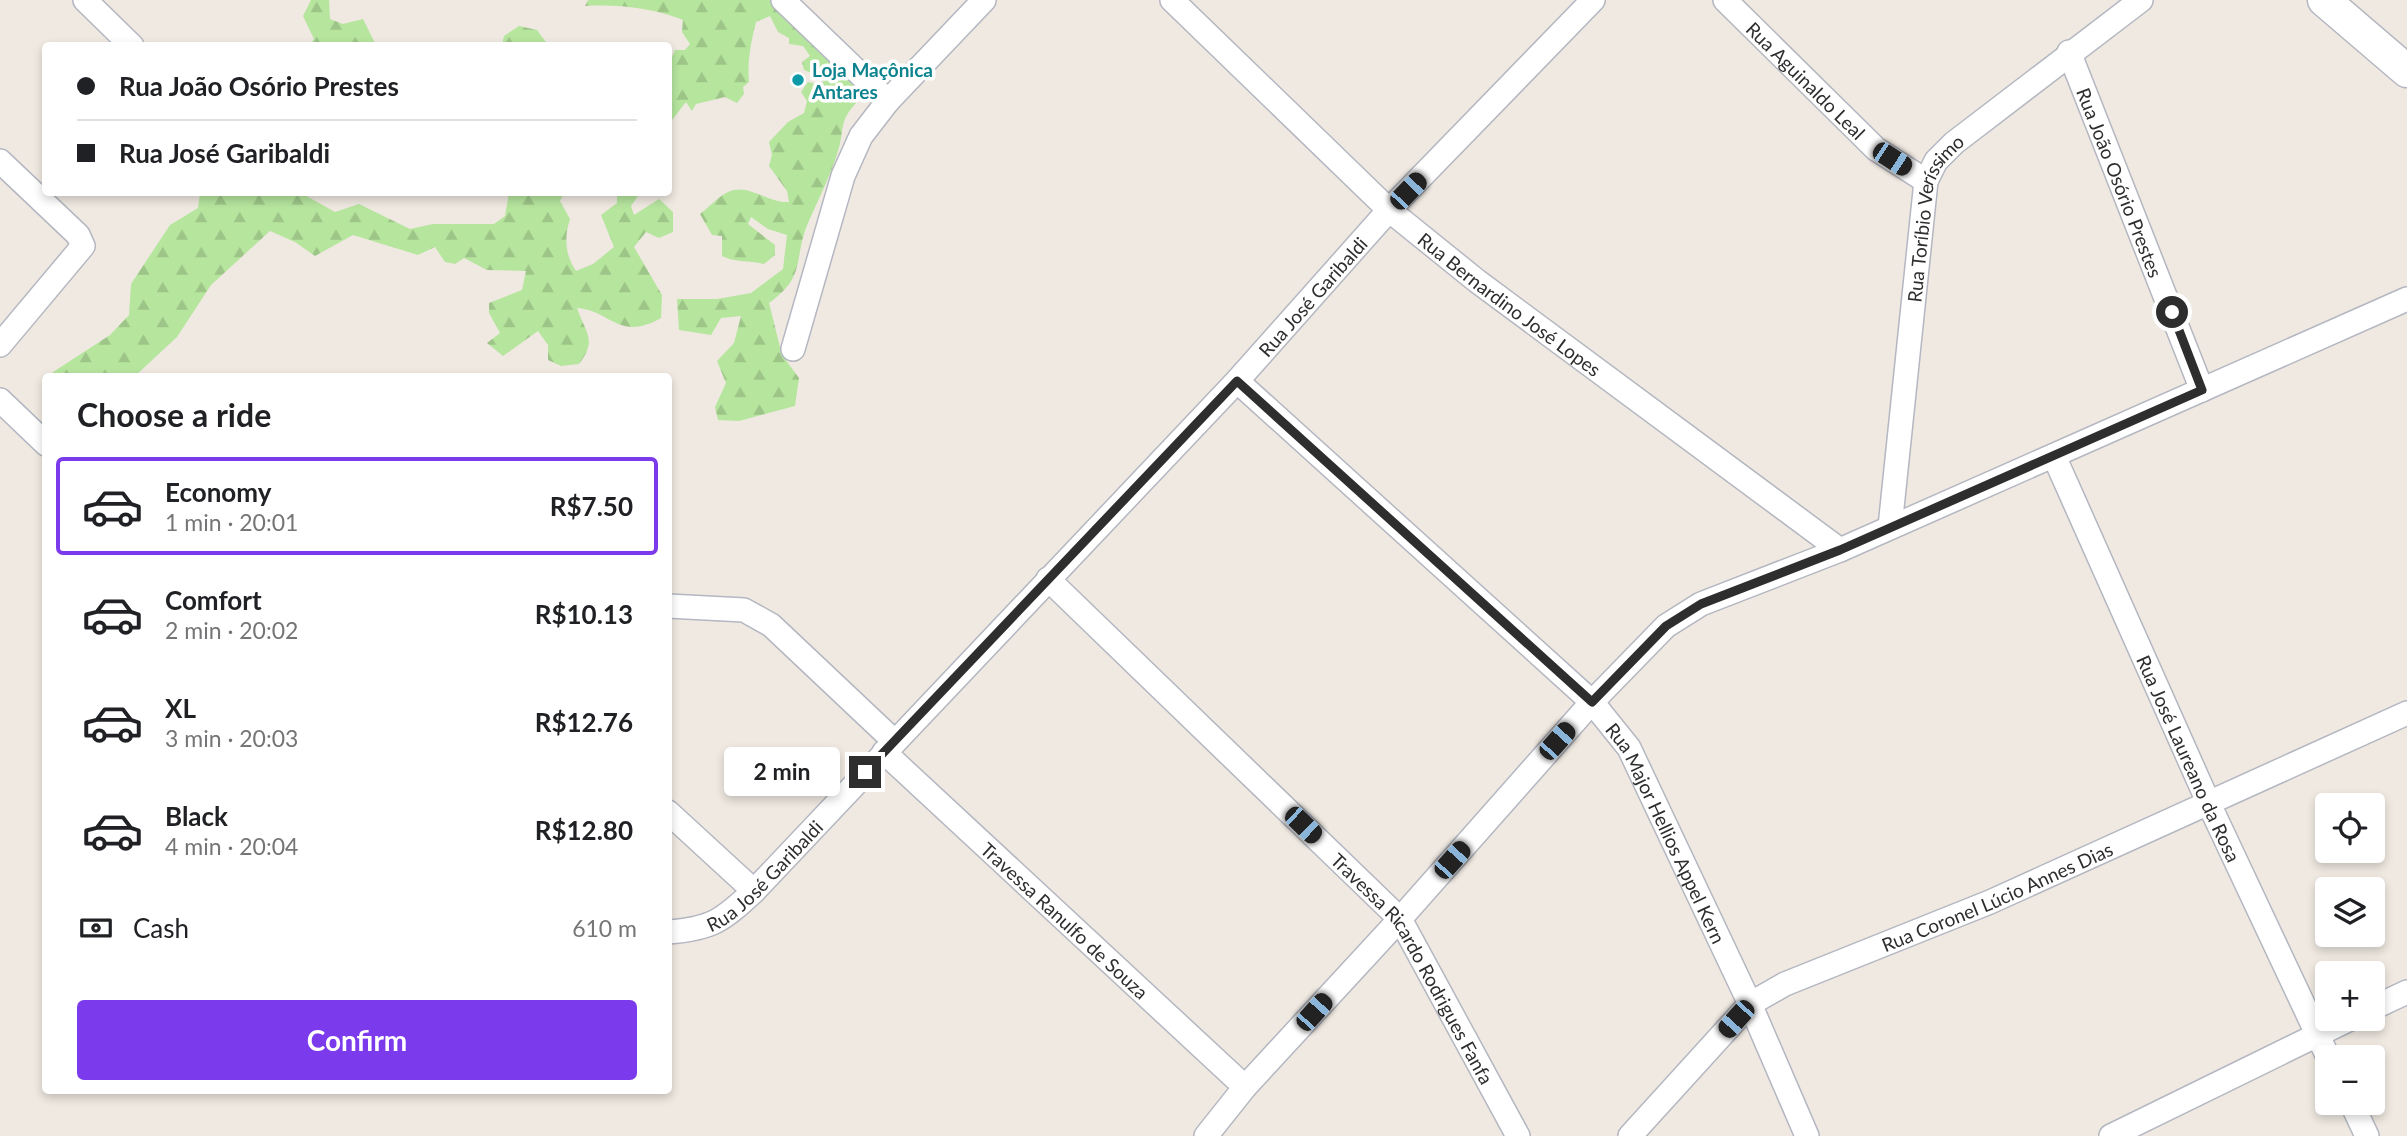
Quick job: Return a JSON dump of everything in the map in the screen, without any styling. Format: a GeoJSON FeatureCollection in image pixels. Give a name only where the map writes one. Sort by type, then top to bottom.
{"type":"FeatureCollection","features":[{"type":"Feature","properties":{"kind":"street"},"geometry":{"type":"LineString","coordinates":[[85,0],[128,42]]}},
{"type":"Feature","properties":{"kind":"street"},"geometry":{"type":"LineString","coordinates":[[783,0],[888,101]]}},
{"type":"Feature","properties":{"kind":"street"},"geometry":{"type":"LineString","coordinates":[[793,349],[843,176],[861,136],[888,101],[984,0]]}},
{"type":"Feature","properties":{"kind":"street","name":"Rua Bernardino José Lopes"},"geometry":{"type":"LineString","coordinates":[[1172,0],[1390,210],[1476,281],[1840,550]]}},
{"type":"Feature","properties":{"kind":"street","name":"Rua José Garibaldi"},"geometry":{"type":"LineString","coordinates":[[672,932],[698,930],[722,921],[754,891],[1237,381],[1390,210],[1594,0]]}},
{"type":"Feature","properties":{"kind":"street","name":"Rua Aguinaldo Leal"},"geometry":{"type":"LineString","coordinates":[[1725,0],[1876,149],[1926,181]]}},
{"type":"Feature","properties":{"kind":"street","name":"Rua Toríbio Veríssimo"},"geometry":{"type":"LineString","coordinates":[[1890,527],[1926,181],[1936,161],[1954,143],[2069,52],[2141,0]]}},
{"type":"Feature","properties":{"kind":"street"},"geometry":{"type":"LineString","coordinates":[[2324,0],[2407,71]]}},
{"type":"Feature","properties":{"kind":"street","name":"Rua João Osório Prestes"},"geometry":{"type":"LineString","coordinates":[[2069,52],[2202,390]]}},
{"type":"Feature","properties":{"kind":"street"},"geometry":{"type":"LineString","coordinates":[[0,161],[78,235],[83,246],[0,345]]}},
{"type":"Feature","properties":{"kind":"street"},"geometry":{"type":"LineString","coordinates":[[1206,1136],[1245,1087],[1400,919],[1592,702],[1666,626],[1701,604],[1840,550],[2407,299]]}},
{"type":"Feature","properties":{"kind":"street","name":"Rua Major Hellios Appel Kern"},"geometry":{"type":"LineString","coordinates":[[1237,381],[1592,702],[1629,748],[1750,1004],[1807,1136]]}},
{"type":"Feature","properties":{"kind":"street"},"geometry":{"type":"LineString","coordinates":[[0,400],[42,440]]}},
{"type":"Feature","properties":{"kind":"street","name":"Rua José Laureano da Rosa"},"geometry":{"type":"LineString","coordinates":[[2054,456],[2209,804],[2322,1045]]}},
{"type":"Feature","properties":{"kind":"street","name":"Travessa Ricardo Rodrigues Fanfa"},"geometry":{"type":"LineString","coordinates":[[1048,579],[1400,919],[1518,1136]]}},
{"type":"Feature","properties":{"kind":"street","name":"Travessa Ranulfo de Souza"},"geometry":{"type":"LineString","coordinates":[[672,606],[744,610],[771,625],[889,747],[1245,1087]]}},
{"type":"Feature","properties":{"kind":"street","name":"Rua Coronel Lúcio Annes Dias"},"geometry":{"type":"LineString","coordinates":[[1630,1136],[1750,1004],[1786,984],[1990,902],[2407,712]]}},
{"type":"Feature","properties":{"kind":"street"},"geometry":{"type":"LineString","coordinates":[[672,816],[754,891]]}},
{"type":"Feature","properties":{"kind":"street"},"geometry":{"type":"LineString","coordinates":[[2385,1002],[2407,992]]}},
{"type":"Feature","properties":{"kind":"street"},"geometry":{"type":"LineString","coordinates":[[2111,1136],[2325,1031]]}},
{"type":"Feature","properties":{"kind":"street"},"geometry":{"type":"LineString","coordinates":[[2357,1115],[2367,1136]]}},
{"type":"Feature","properties":{"kind":"green space"},"geometry":{"type":"Polygon","coordinates":[[[311,0],[329,0],[330,19],[343,24],[363,19],[374,42],[312,42],[314,39],[303,16],[311,0]]]}},
{"type":"Feature","properties":{"kind":"green space"},"geometry":{"type":"Polygon","coordinates":[[[588,0],[776,0],[833,57],[845,77],[855,79],[857,102],[844,120],[835,161],[806,228],[793,277],[769,303],[782,355],[799,378],[795,406],[739,421],[718,420],[715,407],[726,383],[717,361],[734,343],[741,316],[721,318],[711,335],[679,330],[677,299],[717,299],[751,293],[783,269],[787,235],[768,229],[751,217],[748,224],[775,245],[775,255],[764,264],[733,260],[722,256],[722,236],[712,235],[700,214],[723,195],[734,190],[750,191],[773,200],[789,202],[787,191],[769,166],[772,155],[769,142],[788,122],[804,113],[807,101],[801,92],[808,82],[818,84],[829,79],[804,70],[802,62],[810,56],[803,46],[789,44],[789,38],[778,32],[770,16],[756,22],[750,52],[749,82],[743,87],[744,94],[737,103],[725,97],[696,104],[692,111],[686,102],[672,120],[672,57],[675,50],[685,50],[690,44],[682,32],[683,20],[660,12],[635,8],[585,6],[588,0]]]}},
{"type":"Feature","properties":{"kind":"green space"},"geometry":{"type":"Polygon","coordinates":[[[519,26],[537,30],[546,42],[503,42],[504,36],[519,26]]]}},
{"type":"Feature","properties":{"kind":"green space"},"geometry":{"type":"Polygon","coordinates":[[[200,196],[306,196],[335,212],[359,204],[410,229],[433,224],[494,224],[505,216],[508,196],[562,196],[560,201],[570,219],[567,246],[576,271],[593,264],[614,247],[601,215],[617,203],[617,196],[638,196],[631,206],[634,215],[659,199],[673,212],[673,232],[659,238],[646,232],[634,247],[662,295],[661,318],[647,325],[625,326],[577,308],[589,342],[585,356],[579,364],[561,366],[548,360],[548,345],[538,331],[503,356],[487,343],[500,333],[489,313],[489,303],[522,290],[526,271],[487,270],[464,258],[455,264],[445,262],[435,247],[418,255],[353,235],[315,256],[295,242],[270,231],[211,285],[177,337],[138,373],[53,373],[110,335],[129,315],[131,284],[170,225],[198,208],[200,196]]]}},
{"type":"Feature","properties":{"kind":"place","name":"Loja Maçônica Antares"},"geometry":{"type":"Point","coordinates":[798,80]}},
{"type":"Feature","properties":{"kind":"route"},"geometry":{"type":"LineString","coordinates":[[865,772],[1237,381],[1592,702],[1666,626],[1701,604],[1840,550],[2202,390],[2172,312]]}}]}
